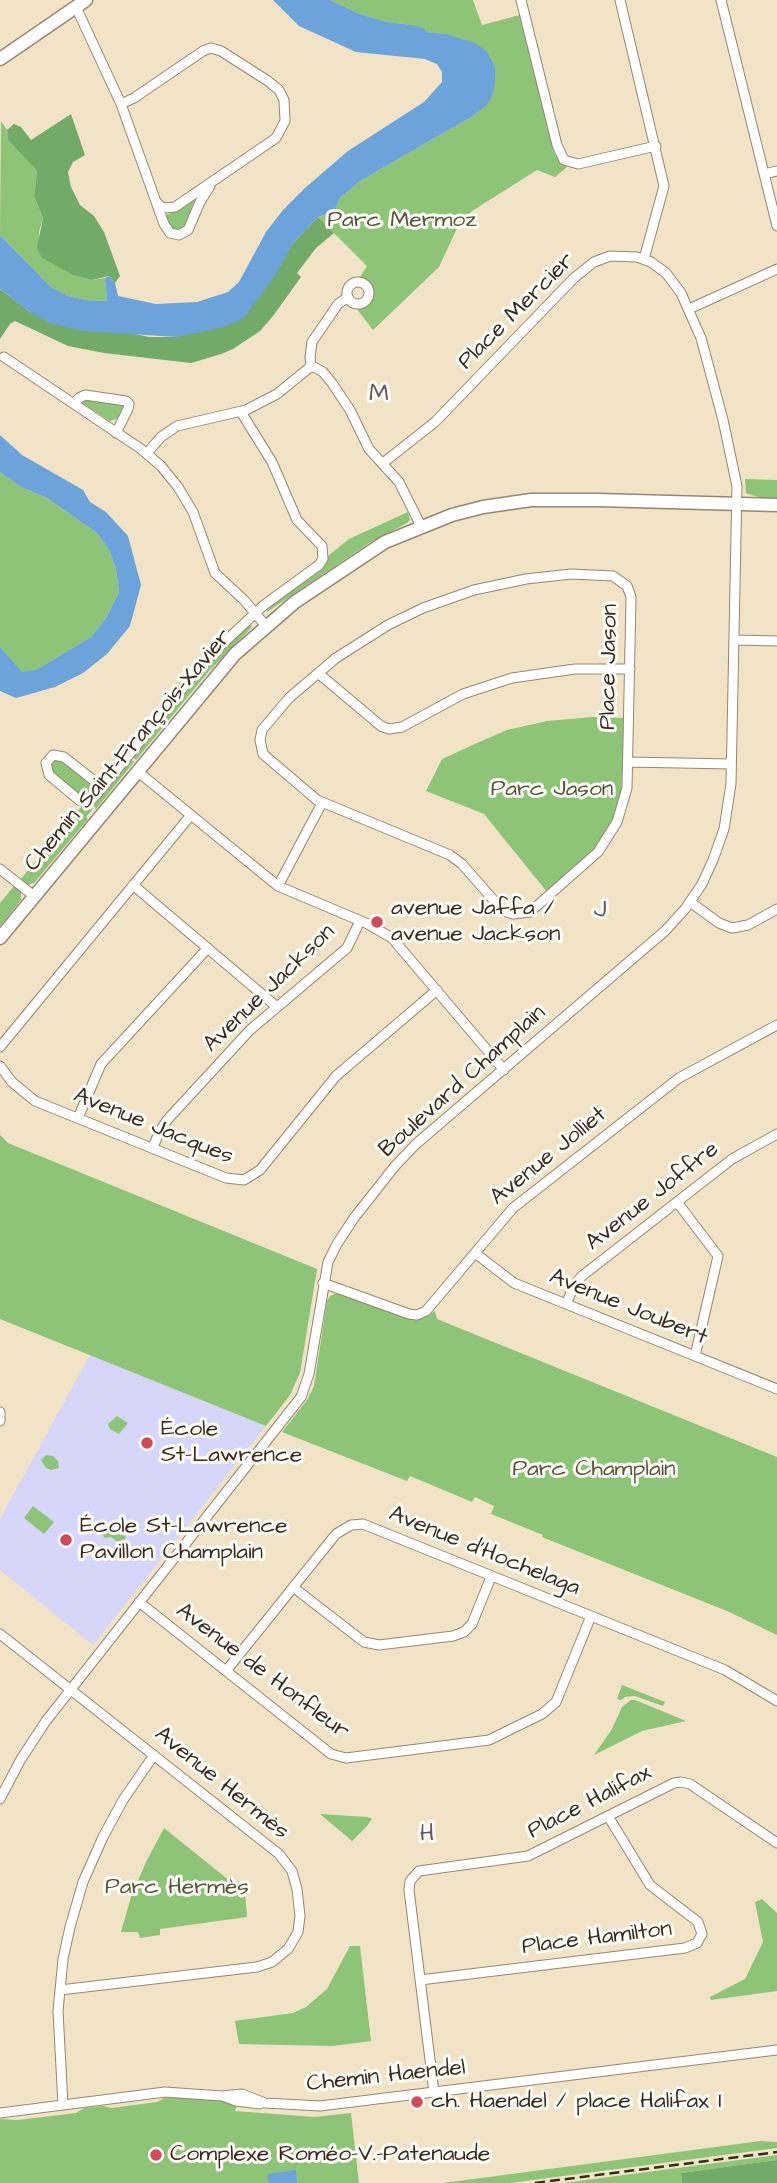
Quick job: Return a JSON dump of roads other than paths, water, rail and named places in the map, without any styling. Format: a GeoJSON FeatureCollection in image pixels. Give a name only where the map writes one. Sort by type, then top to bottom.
{"type":"FeatureCollection","features":[{"type":"Feature","properties":{"kind":"street"},"geometry":{"type":"LineString","coordinates":[[521,0],[556,145],[564,160],[578,164],[656,146]]}},
{"type":"Feature","properties":{"kind":"street"},"geometry":{"type":"LineString","coordinates":[[620,0],[664,186],[644,259],[666,273],[689,309],[707,359],[719,407],[734,469],[737,504]]}},
{"type":"Feature","properties":{"kind":"street"},"geometry":{"type":"LineString","coordinates":[[721,0],[777,226]]}},
{"type":"Feature","properties":{"kind":"street"},"geometry":{"type":"LineString","coordinates":[[0,59],[81,4],[121,104],[166,230],[174,234],[184,233],[203,195],[214,182]]}},
{"type":"Feature","properties":{"kind":"street"},"geometry":{"type":"LineString","coordinates":[[121,104],[211,48],[221,51],[274,86],[286,105],[285,121],[279,135],[214,182],[175,206],[163,208],[156,202]]}},
{"type":"Feature","properties":{"kind":"street"},"geometry":{"type":"LineString","coordinates":[[764,174],[777,171]]}},
{"type":"Feature","properties":{"kind":"street","name":"Place Mercier"},"geometry":{"type":"LineString","coordinates":[[383,463],[435,422],[587,266],[610,256],[644,259]]}},
{"type":"Feature","properties":{"kind":"street"},"geometry":{"type":"LineString","coordinates":[[689,309],[777,269]]}},
{"type":"Feature","properties":{"kind":"street"},"geometry":{"type":"LineString","coordinates":[[311,367],[312,342],[338,304],[348,298]]}},
{"type":"Feature","properties":{"kind":"street"},"geometry":{"type":"LineString","coordinates":[[4,357],[147,453],[166,472],[183,494],[197,522],[213,569],[265,626]]}},
{"type":"Feature","properties":{"kind":"street"},"geometry":{"type":"LineString","coordinates":[[311,367],[323,372],[332,383],[350,410],[367,446],[405,491],[421,526]]}},
{"type":"Feature","properties":{"kind":"street"},"geometry":{"type":"LineString","coordinates":[[147,453],[167,432],[183,423],[241,412],[277,394],[311,367]]}},
{"type":"Feature","properties":{"kind":"street"},"geometry":{"type":"LineString","coordinates":[[74,404],[85,396],[128,402],[128,409],[116,433]]}},
{"type":"Feature","properties":{"kind":"street"},"geometry":{"type":"LineString","coordinates":[[102,787],[64,757],[53,755],[46,763],[49,775],[81,800],[90,800],[102,787],[209,657],[255,613],[318,565],[324,554],[322,546],[304,529],[294,514],[272,463],[241,412]]}},
{"type":"Feature","properties":{"kind":"street","name":"Chemin Saint-François-Xavier"},"geometry":{"type":"LineString","coordinates":[[0,938],[215,676],[265,626],[305,594],[385,542],[421,526],[484,507],[531,500],[777,505]]}},
{"type":"Feature","properties":{"kind":"street","name":"Boulevard Champlain"},"geometry":{"type":"LineString","coordinates":[[0,1799],[29,1747],[71,1689],[301,1397],[309,1374],[323,1283],[337,1244],[395,1166],[415,1144],[659,938],[690,902],[706,876],[722,837],[729,805],[737,504]]}},
{"type":"Feature","properties":{"kind":"street","name":"Place Jason"},"geometry":{"type":"LineString","coordinates":[[597,574],[618,578],[630,592],[632,603],[628,762],[623,806],[613,830],[587,864],[536,908],[519,914],[508,913],[498,907],[462,864],[450,855],[322,803],[268,760],[262,750],[262,730],[272,716],[318,673],[388,625],[454,596],[519,580],[597,574]]}},
{"type":"Feature","properties":{"kind":"street"},"geometry":{"type":"LineString","coordinates":[[735,640],[777,641]]}},
{"type":"Feature","properties":{"kind":"street"},"geometry":{"type":"LineString","coordinates":[[318,673],[381,726],[389,729],[402,727],[463,694],[512,678],[575,669],[630,670]]}},
{"type":"Feature","properties":{"kind":"street","name":"Place Jason"},"geometry":{"type":"LineString","coordinates":[[628,762],[731,764]]}},
{"type":"Feature","properties":{"kind":"street"},"geometry":{"type":"LineString","coordinates":[[137,771],[278,886],[392,937],[504,1069]]}},
{"type":"Feature","properties":{"kind":"street"},"geometry":{"type":"LineString","coordinates":[[278,886],[322,803]]}},
{"type":"Feature","properties":{"kind":"street"},"geometry":{"type":"LineString","coordinates":[[0,1047],[191,815]]}},
{"type":"Feature","properties":{"kind":"street"},"geometry":{"type":"LineString","coordinates":[[0,869],[34,896]]}},
{"type":"Feature","properties":{"kind":"street"},"geometry":{"type":"LineString","coordinates":[[133,885],[277,1007]]}},
{"type":"Feature","properties":{"kind":"street"},"geometry":{"type":"LineString","coordinates":[[690,902],[719,923],[732,928],[748,925],[777,909]]}},
{"type":"Feature","properties":{"kind":"street","name":"Avenue Jackson"},"geometry":{"type":"LineString","coordinates":[[153,1148],[164,1123],[250,1030],[349,946],[360,921]]}},
{"type":"Feature","properties":{"kind":"street"},"geometry":{"type":"LineString","coordinates":[[78,1118],[101,1064],[208,947]]}},
{"type":"Feature","properties":{"kind":"street","name":"Avenue Jacques"},"geometry":{"type":"LineString","coordinates":[[0,1066],[5,1075],[27,1096],[230,1179],[251,1177],[260,1170],[329,1083],[437,990]]}},
{"type":"Feature","properties":{"kind":"street","name":"Avenue Jolliet"},"geometry":{"type":"LineString","coordinates":[[323,1283],[416,1315],[426,1311],[513,1208],[674,1082],[777,1025]]}},
{"type":"Feature","properties":{"kind":"street","name":"Avenue Joffre"},"geometry":{"type":"LineString","coordinates":[[566,1304],[580,1279],[732,1158],[777,1134]]}},
{"type":"Feature","properties":{"kind":"street"},"geometry":{"type":"LineString","coordinates":[[677,1202],[718,1256],[695,1356]]}},
{"type":"Feature","properties":{"kind":"street","name":"Avenue Joubert"},"geometry":{"type":"LineString","coordinates":[[475,1253],[511,1281],[695,1356],[776,1385]]}},
{"type":"Feature","properties":{"kind":"street"},"geometry":{"type":"LineString","coordinates":[[0,1412],[0,1421]]}},
{"type":"Feature","properties":{"kind":"street","name":"Avenue d'Hochelaga"},"geometry":{"type":"LineString","coordinates":[[226,1671],[336,1534],[345,1527],[356,1524],[370,1526],[733,1674],[777,1701]]}},
{"type":"Feature","properties":{"kind":"street"},"geometry":{"type":"LineString","coordinates":[[293,1587],[364,1642],[379,1646],[453,1636],[464,1632],[472,1624],[491,1577]]}},
{"type":"Feature","properties":{"kind":"street","name":"Avenue de Honfleur"},"geometry":{"type":"LineString","coordinates":[[139,1602],[331,1754],[341,1758],[489,1740],[542,1714],[554,1706],[591,1616]]}},
{"type":"Feature","properties":{"kind":"street","name":"Avenue Hermès"},"geometry":{"type":"LineString","coordinates":[[0,1634],[287,1863],[299,1895],[300,1920],[296,1937],[279,1958],[257,1967],[60,1990]]}},
{"type":"Feature","properties":{"kind":"street"},"geometry":{"type":"LineString","coordinates":[[63,2105],[58,2035],[66,1939],[88,1871],[116,1811],[154,1755]]}},
{"type":"Feature","properties":{"kind":"street","name":"Place Halifax"},"geometry":{"type":"LineString","coordinates":[[434,2092],[409,1890],[410,1881],[417,1873],[424,1869],[528,1856],[674,1783],[684,1782],[777,1843]]}},
{"type":"Feature","properties":{"kind":"street","name":"Place Hamilton"},"geometry":{"type":"LineString","coordinates":[[420,1980],[685,1948],[697,1943],[702,1934],[698,1922],[650,1885],[608,1816]]}},
{"type":"Feature","properties":{"kind":"street","name":"Chemin Haendel"},"geometry":{"type":"LineString","coordinates":[[0,2113],[165,2092],[222,2096],[242,2094],[265,2103],[320,2106],[777,2050]]}},
{"type":"Feature","properties":{"kind":"water"},"geometry":{"type":"Polygon","coordinates":[[[273,0],[330,0],[360,14],[475,43],[487,52],[495,67],[492,96],[487,105],[473,116],[360,181],[340,198],[333,212],[318,217],[293,243],[277,273],[243,319],[224,327],[177,337],[82,331],[50,323],[30,312],[0,289],[0,235],[51,287],[68,296],[107,301],[105,278],[109,276],[115,283],[118,296],[156,304],[197,302],[228,292],[239,282],[266,232],[305,188],[348,151],[424,102],[442,82],[442,72],[437,64],[425,59],[356,52],[299,26],[273,0]]]}},
{"type":"Feature","properties":{"kind":"water"},"geometry":{"type":"Polygon","coordinates":[[[0,435],[22,455],[83,490],[90,502],[106,512],[128,536],[141,585],[130,626],[107,654],[83,673],[55,687],[16,698],[0,691],[0,647],[22,672],[36,670],[91,637],[106,618],[119,592],[116,569],[109,550],[97,533],[47,498],[21,487],[0,472],[0,435]]]}},
{"type":"Feature","properties":{"kind":"water"},"geometry":{"type":"Polygon","coordinates":[[[296,2170],[297,2183],[269,2183],[267,2174],[296,2170]]]}},
{"type":"Feature","properties":{"kind":"railway"},"geometry":{"type":"LineString","coordinates":[[535,2183],[777,2152]]}},
{"type":"Feature","properties":{"kind":"place","name":"avenue Jaffa / avenue Jackson"},"geometry":{"type":"Point","coordinates":[377,922]}},
{"type":"Feature","properties":{"kind":"place","name":"École St-Lawrence"},"geometry":{"type":"Point","coordinates":[147,1443]}},
{"type":"Feature","properties":{"kind":"place","name":"École St-Lawrence Pavillon Champlain"},"geometry":{"type":"Point","coordinates":[66,1540]}},
{"type":"Feature","properties":{"kind":"place","name":"ch. Haendel / place Halifax I"},"geometry":{"type":"Point","coordinates":[417,2102]}},
{"type":"Feature","properties":{"kind":"place","name":"Complexe Roméo-V.-Patenaude"},"geometry":{"type":"Point","coordinates":[156,2155]}},
{"type":"Feature","properties":{"kind":"district","name":"M"},"geometry":{"type":"Point","coordinates":[380,395]}},
{"type":"Feature","properties":{"kind":"district","name":"J"},"geometry":{"type":"Point","coordinates":[601,911]}},
{"type":"Feature","properties":{"kind":"district","name":"H"},"geometry":{"type":"Point","coordinates":[428,1835]}},
{"type":"Feature","properties":{"kind":"park label","name":"Parc Mermoz"},"geometry":{"type":"Point","coordinates":[402,221]}},
{"type":"Feature","properties":{"kind":"park label","name":"Parc Jason"},"geometry":{"type":"Point","coordinates":[552,790]}},
{"type":"Feature","properties":{"kind":"park label","name":"Parc Champlain"},"geometry":{"type":"Point","coordinates":[594,1470]}},
{"type":"Feature","properties":{"kind":"park label","name":"Parc Hermès"},"geometry":{"type":"Point","coordinates":[177,1888]}}]}
